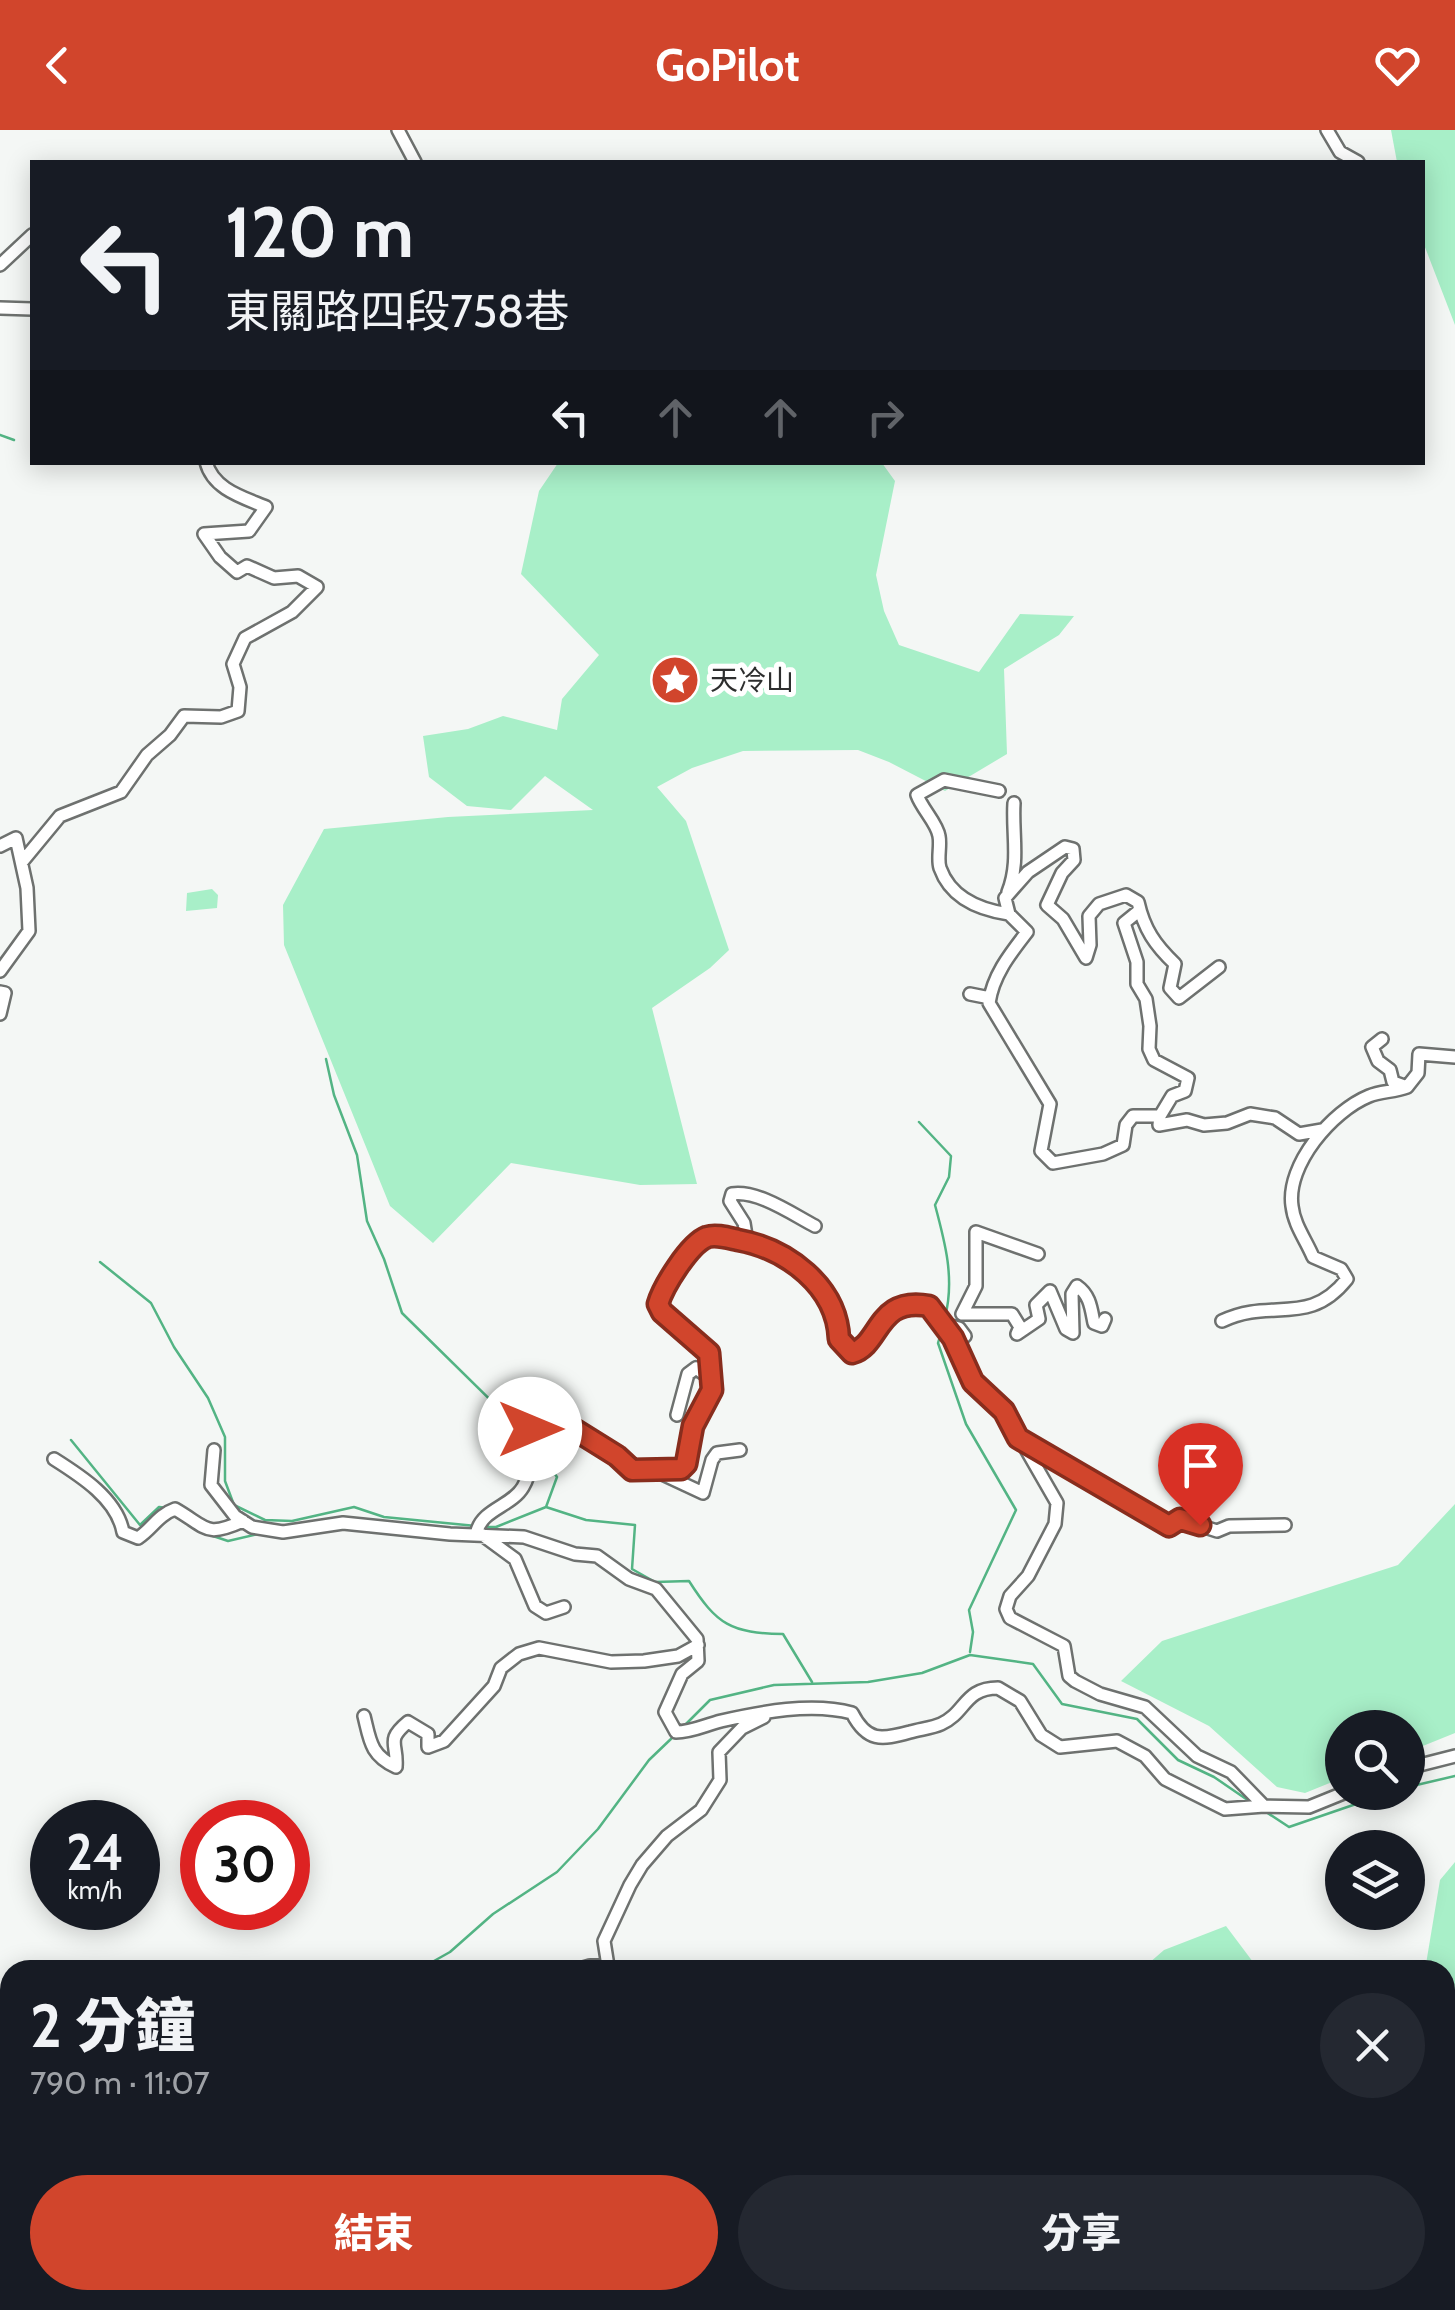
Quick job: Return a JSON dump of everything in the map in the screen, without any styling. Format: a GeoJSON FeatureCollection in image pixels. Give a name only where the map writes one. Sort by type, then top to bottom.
{"type":"FeatureCollection","features":[{"type":"Feature","properties":{"kind":"street"},"geometry":{"type":"LineString","coordinates":[[398,130],[414,160]]}},
{"type":"Feature","properties":{"kind":"street"},"geometry":{"type":"LineString","coordinates":[[1327,130],[1340,152],[1354,160]]}},
{"type":"Feature","properties":{"kind":"street"},"geometry":{"type":"LineString","coordinates":[[0,266],[30,237]]}},
{"type":"Feature","properties":{"kind":"street"},"geometry":{"type":"LineString","coordinates":[[0,308],[30,308]]}},
{"type":"Feature","properties":{"kind":"street"},"geometry":{"type":"LineString","coordinates":[[22,862],[60,816],[120,792],[147,755],[170,736],[184,716],[221,717],[238,711],[240,687],[232,664],[245,638],[292,612],[317,587],[298,576],[274,578],[247,566],[238,572],[220,557],[204,534],[249,531],[266,508],[222,488],[207,465]]}},
{"type":"Feature","properties":{"kind":"street"},"geometry":{"type":"LineString","coordinates":[[999,791],[944,780],[917,795],[922,811],[939,832],[940,868],[958,894],[983,910],[1010,914]]}},
{"type":"Feature","properties":{"kind":"street"},"geometry":{"type":"LineString","coordinates":[[1014,803],[1016,866],[1005,898],[1010,914],[1027,932],[1008,955],[989,1002],[1050,1104],[1041,1151],[1053,1163],[1113,1150],[1123,1145],[1126,1125],[1134,1116],[1160,1116]]}},
{"type":"Feature","properties":{"kind":"street"},"geometry":{"type":"LineString","coordinates":[[0,846],[16,838],[27,888],[29,932],[0,971]]}},
{"type":"Feature","properties":{"kind":"street"},"geometry":{"type":"LineString","coordinates":[[1005,898],[1028,872],[1065,848],[1073,849],[1076,855],[1047,905],[1063,919],[1086,958],[1090,916],[1099,904],[1126,895],[1138,902],[1155,945],[1175,964],[1170,988],[1179,998],[1219,967]]}},
{"type":"Feature","properties":{"kind":"street"},"geometry":{"type":"LineString","coordinates":[[1140,910],[1124,923],[1136,962],[1137,984],[1146,1000],[1148,1049],[1154,1060],[1188,1078],[1184,1091],[1172,1096],[1159,1125],[1187,1120],[1227,1123],[1250,1114],[1266,1115],[1299,1134],[1322,1130]]}},
{"type":"Feature","properties":{"kind":"street"},"geometry":{"type":"LineString","coordinates":[[0,992],[5,993],[0,1014]]}},
{"type":"Feature","properties":{"kind":"street"},"geometry":{"type":"LineString","coordinates":[[970,994],[990,998]]}},
{"type":"Feature","properties":{"kind":"street"},"geometry":{"type":"LineString","coordinates":[[1382,1039],[1372,1046],[1378,1061],[1390,1070],[1393,1082],[1407,1088]]}},
{"type":"Feature","properties":{"kind":"street"},"geometry":{"type":"LineString","coordinates":[[1222,1321],[1254,1309],[1306,1308],[1332,1298],[1347,1279],[1340,1270],[1312,1257],[1292,1206],[1292,1180],[1322,1130],[1357,1102],[1374,1094],[1407,1088],[1418,1073],[1419,1054],[1455,1057]]}},
{"type":"Feature","properties":{"kind":"street"},"geometry":{"type":"LineString","coordinates":[[747,1242],[744,1223],[730,1201],[732,1194],[759,1198],[816,1226]]}},
{"type":"Feature","properties":{"kind":"street"},"geometry":{"type":"LineString","coordinates":[[962,1314],[976,1286],[976,1232],[1038,1254]]}},
{"type":"Feature","properties":{"kind":"street"},"geometry":{"type":"LineString","coordinates":[[564,1607],[546,1613],[534,1606],[515,1559],[477,1531],[480,1521],[520,1493],[529,1471],[523,1444],[526,1435],[530,1429],[556,1418],[617,1456],[632,1470],[681,1469],[686,1464],[693,1426],[712,1390],[709,1353],[662,1312],[658,1304],[661,1291],[684,1260],[708,1237],[747,1242],[801,1265],[834,1309],[839,1339],[852,1353],[862,1348],[888,1313],[929,1306],[953,1338],[973,1382],[1004,1411],[1058,1503],[1055,1524],[1035,1564],[1010,1596],[1006,1609],[1010,1618],[1064,1646],[1074,1680],[1100,1694],[1145,1706],[1197,1756],[1231,1772],[1264,1806]]}},
{"type":"Feature","properties":{"kind":"street"},"geometry":{"type":"LineString","coordinates":[[943,1324],[962,1314],[1012,1314],[1020,1327],[1018,1334],[1039,1319],[1036,1305],[1050,1292],[1066,1330],[1073,1333],[1072,1294],[1077,1286],[1090,1302],[1094,1323],[1102,1326],[1106,1320]]}},
{"type":"Feature","properties":{"kind":"street"},"geometry":{"type":"LineString","coordinates":[[943,1324],[959,1328],[964,1336]]}},
{"type":"Feature","properties":{"kind":"street"},"geometry":{"type":"LineString","coordinates":[[677,1415],[688,1374],[696,1368],[712,1379]]}},
{"type":"Feature","properties":{"kind":"street"},"geometry":{"type":"LineString","coordinates":[[1018,1438],[1169,1526],[1180,1519],[1217,1531],[1229,1526],[1285,1525]]}},
{"type":"Feature","properties":{"kind":"street"},"geometry":{"type":"LineString","coordinates":[[214,1450],[211,1484],[235,1516],[252,1527],[283,1532],[343,1523],[482,1536],[524,1536],[574,1554],[596,1556],[629,1579],[656,1590],[698,1644],[698,1661],[682,1674],[665,1712],[681,1732],[745,1716],[831,1707],[852,1713],[869,1735],[891,1737],[944,1723],[974,1692],[998,1688],[1020,1702],[1040,1735],[1060,1747],[1116,1741],[1145,1756],[1165,1779],[1224,1809],[1309,1807],[1325,1801]]}},
{"type":"Feature","properties":{"kind":"street"},"geometry":{"type":"LineString","coordinates":[[654,1470],[703,1493],[717,1453],[740,1450]]}},
{"type":"Feature","properties":{"kind":"street"},"geometry":{"type":"LineString","coordinates":[[54,1459],[90,1484],[121,1520],[123,1532],[138,1538],[151,1530],[162,1514],[175,1509],[203,1528],[219,1532],[244,1521]]}},
{"type":"Feature","properties":{"kind":"street"},"geometry":{"type":"LineString","coordinates":[[364,1716],[369,1744],[388,1764],[396,1766],[392,1745],[395,1732],[408,1722],[428,1734],[428,1747],[444,1741],[494,1686],[501,1668],[519,1654],[539,1648],[611,1662],[644,1661],[678,1656],[698,1644]]}},
{"type":"Feature","properties":{"kind":"street"},"geometry":{"type":"LineString","coordinates":[[607,1960],[604,1941],[642,1865],[668,1836],[701,1810],[720,1780],[719,1752],[742,1728],[774,1713]]}},
{"type":"Feature","properties":{"kind":"street"},"geometry":{"type":"LineString","coordinates":[[1425,1764],[1455,1756]]}},
{"type":"Feature","properties":{"kind":"green space"},"geometry":{"type":"Polygon","coordinates":[[[1391,130],[1455,130],[1455,325],[1425,247],[1425,160],[1397,160],[1391,130]]]}},
{"type":"Feature","properties":{"kind":"green space"},"geometry":{"type":"Polygon","coordinates":[[[557,465],[883,465],[895,481],[876,575],[884,611],[899,645],[979,672],[1020,614],[1074,616],[1059,635],[1004,669],[1007,754],[945,791],[858,750],[743,751],[692,768],[657,787],[686,821],[729,950],[652,1008],[697,1184],[640,1185],[511,1163],[433,1243],[390,1206],[284,945],[283,905],[324,829],[448,817],[593,810],[545,776],[511,810],[467,806],[429,777],[423,736],[468,729],[503,716],[557,730],[562,699],[599,655],[521,574],[539,491],[557,465]]]}},
{"type":"Feature","properties":{"kind":"green space"},"geometry":{"type":"Polygon","coordinates":[[[212,889],[218,895],[217,908],[186,911],[187,893],[212,889]]]}},
{"type":"Feature","properties":{"kind":"green space"},"geometry":{"type":"Polygon","coordinates":[[[1455,1504],[1455,1733],[1425,1745],[1425,1710],[1325,1710],[1325,1785],[1305,1793],[1277,1787],[1209,1726],[1121,1681],[1162,1641],[1398,1565],[1455,1504]]]}},
{"type":"Feature","properties":{"kind":"green space"},"geometry":{"type":"Polygon","coordinates":[[[1455,1862],[1455,1960],[1427,1960],[1440,1880],[1455,1862]]]}},
{"type":"Feature","properties":{"kind":"green space"},"geometry":{"type":"Polygon","coordinates":[[[1226,1926],[1252,1960],[1152,1960],[1164,1950],[1226,1926]]]}},
{"type":"Feature","properties":{"kind":"waterway"},"geometry":{"type":"LineString","coordinates":[[0,435],[14,440]]}},
{"type":"Feature","properties":{"kind":"waterway"},"geometry":{"type":"LineString","coordinates":[[326,1059],[334,1095],[357,1155],[367,1221],[402,1313],[524,1433]]}},
{"type":"Feature","properties":{"kind":"waterway"},"geometry":{"type":"LineString","coordinates":[[919,1122],[951,1156],[949,1177],[935,1205],[949,1275],[945,1317]]}},
{"type":"Feature","properties":{"kind":"waterway"},"geometry":{"type":"LineString","coordinates":[[100,1262],[151,1303],[208,1398],[225,1437],[225,1481],[234,1505],[265,1520],[292,1521],[354,1507],[384,1517],[476,1526]]}},
{"type":"Feature","properties":{"kind":"waterway"},"geometry":{"type":"LineString","coordinates":[[942,1330],[938,1343],[966,1424],[1016,1510],[969,1610],[973,1632],[970,1652]]}},
{"type":"Feature","properties":{"kind":"waterway"},"geometry":{"type":"LineString","coordinates":[[530,1439],[557,1477],[546,1507],[586,1520],[635,1525],[632,1569],[655,1582],[689,1581],[708,1608],[727,1624],[783,1634],[812,1682]]}},
{"type":"Feature","properties":{"kind":"waterway"},"geometry":{"type":"LineString","coordinates":[[71,1440],[140,1525],[159,1507],[168,1508]]}},
{"type":"Feature","properties":{"kind":"waterway"},"geometry":{"type":"LineString","coordinates":[[484,1527],[496,1527],[546,1507]]}},
{"type":"Feature","properties":{"kind":"waterway"},"geometry":{"type":"LineString","coordinates":[[213,1536],[228,1541],[258,1534]]}},
{"type":"Feature","properties":{"kind":"waterway"},"geometry":{"type":"LineString","coordinates":[[682,1728],[710,1700],[774,1685],[868,1682],[922,1673],[970,1655],[1033,1664],[1062,1704],[1137,1719],[1178,1760],[1214,1777],[1249,1801]]}},
{"type":"Feature","properties":{"kind":"waterway"},"geometry":{"type":"LineString","coordinates":[[436,1960],[493,1914],[557,1872],[598,1829],[649,1760],[673,1737]]}},
{"type":"Feature","properties":{"kind":"waterway"},"geometry":{"type":"LineString","coordinates":[[1425,1783],[1455,1776]]}},
{"type":"Feature","properties":{"kind":"waterway"},"geometry":{"type":"LineString","coordinates":[[1266,1812],[1289,1827],[1339,1810]]}},
{"type":"Feature","properties":{"kind":"place","name":"天冷山"},"geometry":{"type":"Point","coordinates":[675,680]}},
{"type":"Feature","properties":{"kind":"route"},"geometry":{"type":"LineString","coordinates":[[530,1429],[556,1418],[617,1456],[632,1470],[681,1469],[686,1464],[693,1426],[712,1390],[709,1353],[658,1304],[661,1291],[692,1250],[708,1237],[721,1237],[747,1242],[801,1265],[834,1309],[839,1339],[852,1353],[862,1348],[888,1313],[929,1306],[953,1338],[973,1382],[1004,1411],[1018,1438],[1169,1526],[1180,1519],[1200,1525]]}}]}
